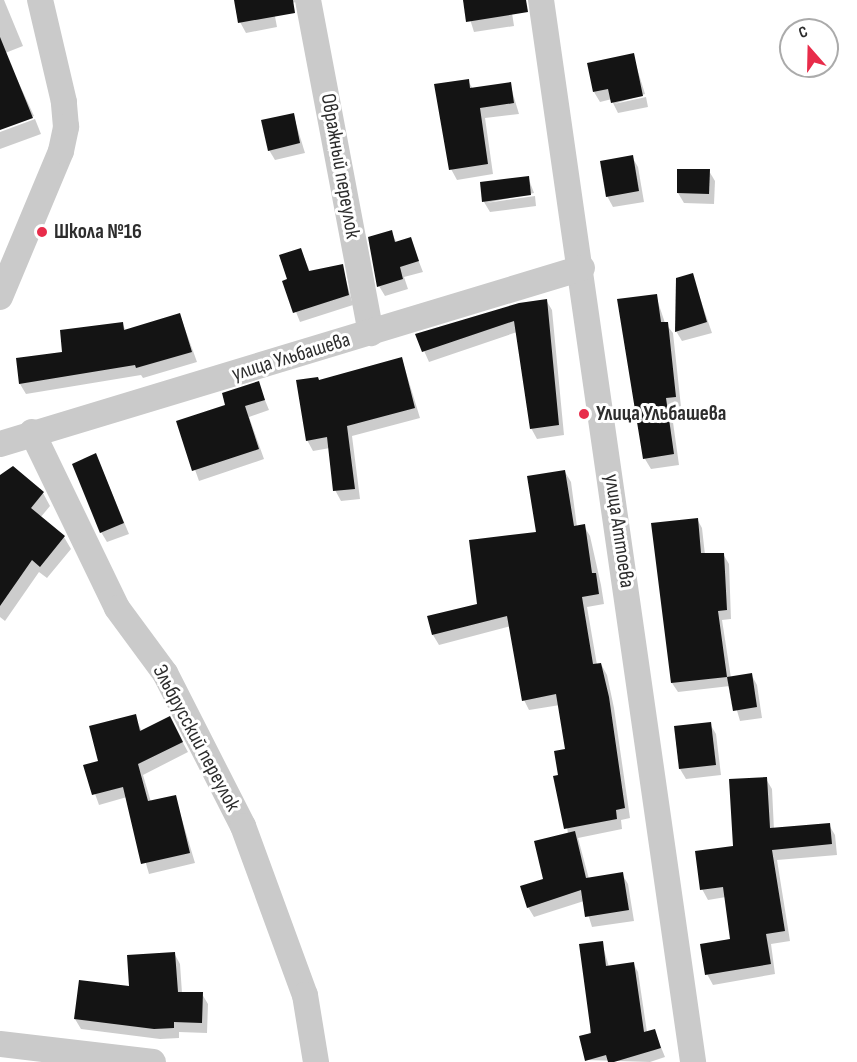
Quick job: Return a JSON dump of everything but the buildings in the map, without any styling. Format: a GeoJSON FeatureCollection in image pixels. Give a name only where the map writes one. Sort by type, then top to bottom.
{"type":"FeatureCollection","features":[{"type":"Feature","properties":{"kind":"street"},"geometry":{"type":"LineString","coordinates":[[0,297],[61,151],[66,127],[64,102],[40,0]]}},
{"type":"Feature","properties":{"kind":"street","name":"Овражный переулок"},"geometry":{"type":"LineString","coordinates":[[308,0],[371,333]]}},
{"type":"Feature","properties":{"kind":"street","name":"улица Аттоева"},"geometry":{"type":"LineString","coordinates":[[541,0],[582,268],[693,1062]]}},
{"type":"Feature","properties":{"kind":"street","name":"улица Ульбашева"},"geometry":{"type":"LineString","coordinates":[[0,444],[32,432],[371,333],[582,268]]}},
{"type":"Feature","properties":{"kind":"street","name":"Эльбрусский переулок"},"geometry":{"type":"LineString","coordinates":[[32,432],[117,608],[165,673],[243,826],[305,995],[316,1062]]}},
{"type":"Feature","properties":{"kind":"street"},"geometry":{"type":"LineString","coordinates":[[0,1044],[153,1062]]}},
{"type":"Feature","properties":{"kind":"place","name":"Школа №16"},"geometry":{"type":"Point","coordinates":[42,232]}},
{"type":"Feature","properties":{"kind":"place","name":"Улица Ульбашева"},"geometry":{"type":"Point","coordinates":[584,414]}}]}
